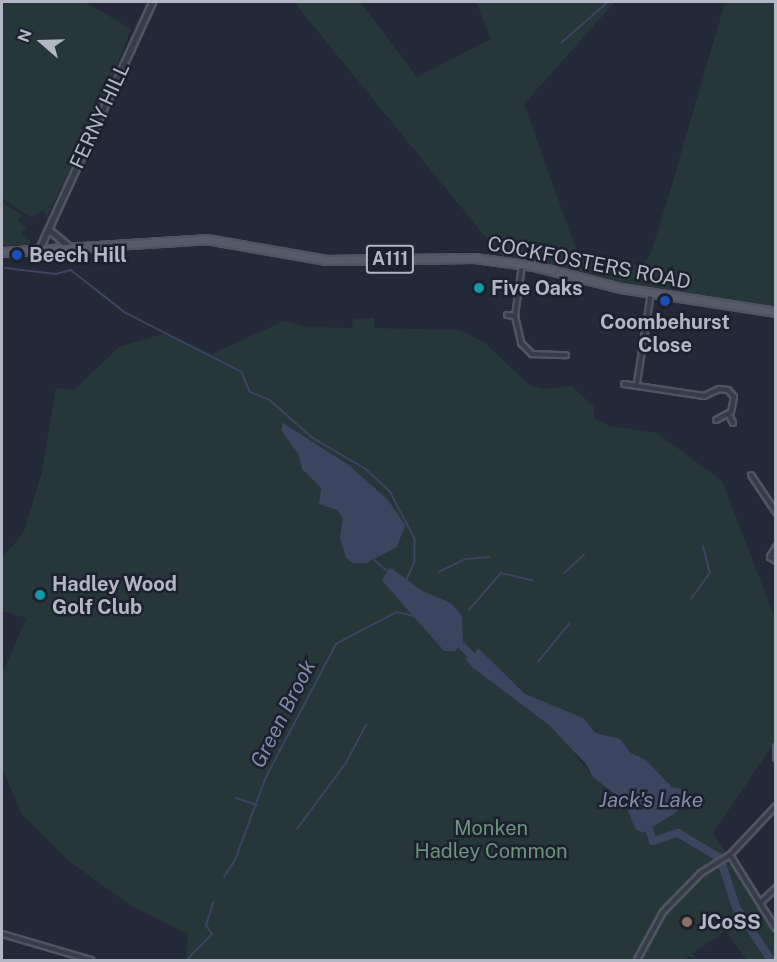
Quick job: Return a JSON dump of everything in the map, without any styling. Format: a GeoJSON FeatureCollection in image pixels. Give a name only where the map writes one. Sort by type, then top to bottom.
{"type":"FeatureCollection","features":[{"type":"Feature","properties":{"kind":"main road","name":"COCKFOSTERS ROAD"},"geometry":{"type":"LineString","coordinates":[[2,252],[206,239],[326,260],[459,258],[522,264],[651,293],[776,312]]}},
{"type":"Feature","properties":{"kind":"street","name":"FERNY HILL"},"geometry":{"type":"LineString","coordinates":[[39,249],[152,2]]}},
{"type":"Feature","properties":{"kind":"street"},"geometry":{"type":"LineString","coordinates":[[48,229],[68,246]]}},
{"type":"Feature","properties":{"kind":"street"},"geometry":{"type":"LineString","coordinates":[[522,264],[515,316],[521,343],[528,352],[566,355]]}},
{"type":"Feature","properties":{"kind":"street"},"geometry":{"type":"LineString","coordinates":[[637,383],[651,293]]}},
{"type":"Feature","properties":{"kind":"street"},"geometry":{"type":"LineString","coordinates":[[507,315],[515,316]]}},
{"type":"Feature","properties":{"kind":"street"},"geometry":{"type":"LineString","coordinates":[[624,384],[637,383],[704,396],[719,389],[728,390],[734,397],[729,415],[733,423]]}},
{"type":"Feature","properties":{"kind":"street"},"geometry":{"type":"LineString","coordinates":[[716,420],[729,415]]}},
{"type":"Feature","properties":{"kind":"street"},"geometry":{"type":"LineString","coordinates":[[751,475],[776,512]]}},
{"type":"Feature","properties":{"kind":"street"},"geometry":{"type":"LineString","coordinates":[[775,548],[770,557],[776,561]]}},
{"type":"Feature","properties":{"kind":"street"},"geometry":{"type":"LineString","coordinates":[[776,747],[776,758]]}},
{"type":"Feature","properties":{"kind":"street"},"geometry":{"type":"LineString","coordinates":[[637,960],[663,912],[701,873],[731,853],[776,806]]}},
{"type":"Feature","properties":{"kind":"street"},"geometry":{"type":"LineString","coordinates":[[731,853],[776,929]]}},
{"type":"Feature","properties":{"kind":"street"},"geometry":{"type":"LineString","coordinates":[[760,903],[776,888]]}},
{"type":"Feature","properties":{"kind":"street"},"geometry":{"type":"LineString","coordinates":[[2,934],[91,960]]}},
{"type":"Feature","properties":{"kind":"green space"},"geometry":{"type":"Polygon","coordinates":[[[2,2],[85,2],[131,29],[100,108],[47,216],[43,210],[32,218],[2,198],[2,2]]]}},
{"type":"Feature","properties":{"kind":"green space"},"geometry":{"type":"Polygon","coordinates":[[[294,2],[360,2],[417,77],[491,39],[476,2],[615,2],[524,104],[578,255],[641,266],[650,255],[666,205],[725,2],[775,2],[775,307],[645,287],[500,255],[294,2]]]}},
{"type":"Feature","properties":{"kind":"green space"},"geometry":{"type":"Polygon","coordinates":[[[2,202],[22,215],[18,221],[26,228],[21,233],[31,242],[29,245],[2,245],[2,202]]]}},
{"type":"Feature","properties":{"kind":"green space","name":"Monken Hadley Common"},"geometry":{"type":"Polygon","coordinates":[[[374,318],[374,328],[460,330],[485,343],[529,385],[542,389],[572,386],[594,407],[594,418],[610,426],[657,433],[722,481],[775,618],[775,742],[713,833],[728,856],[658,914],[634,960],[186,960],[188,934],[130,905],[69,861],[21,813],[2,768],[2,675],[26,618],[2,611],[2,558],[24,532],[42,472],[56,388],[74,390],[119,347],[166,333],[212,354],[284,321],[308,327],[352,328],[353,319],[374,318]],[[593,728],[575,755],[592,775],[625,803],[634,818],[635,830],[643,833],[677,812],[686,796],[683,789],[672,787],[646,760],[631,753],[620,739],[597,733],[593,728]]]}},
{"type":"Feature","properties":{"kind":"green space"},"geometry":{"type":"Polygon","coordinates":[[[725,861],[734,866],[773,933],[775,960],[747,960],[726,931],[692,953],[697,960],[689,956],[684,960],[643,960],[664,918],[711,869],[725,861]]]}},
{"type":"Feature","properties":{"kind":"water"},"geometry":{"type":"Polygon","coordinates":[[[283,423],[350,466],[388,500],[405,525],[397,547],[366,563],[353,563],[346,558],[340,538],[343,518],[337,510],[319,504],[321,488],[302,469],[299,455],[281,430],[283,423]]]}},
{"type":"Feature","properties":{"kind":"water"},"geometry":{"type":"Polygon","coordinates":[[[390,567],[422,591],[451,603],[462,616],[463,641],[455,651],[444,651],[382,580],[390,567]]]}},
{"type":"Feature","properties":{"kind":"water","name":"Jack's Lake"},"geometry":{"type":"Polygon","coordinates":[[[478,648],[525,694],[583,718],[596,733],[620,739],[631,753],[646,760],[672,787],[683,789],[685,796],[677,812],[643,833],[635,829],[625,802],[593,777],[586,764],[549,725],[472,667],[465,658],[473,657],[478,648]]]}},
{"type":"Feature","properties":{"kind":"waterway"},"geometry":{"type":"LineString","coordinates":[[561,43],[608,2]]}},
{"type":"Feature","properties":{"kind":"waterway"},"geometry":{"type":"LineString","coordinates":[[5,268],[56,274],[71,270],[126,313],[242,372],[250,392],[270,400],[313,438],[366,469],[390,491],[415,539],[415,562],[407,580]]}},
{"type":"Feature","properties":{"kind":"waterway"},"geometry":{"type":"LineString","coordinates":[[691,599],[710,573],[703,546]]}},
{"type":"Feature","properties":{"kind":"waterway"},"geometry":{"type":"LineString","coordinates":[[564,573],[584,555]]}},
{"type":"Feature","properties":{"kind":"waterway"},"geometry":{"type":"LineString","coordinates":[[439,572],[466,559],[489,557]]}},
{"type":"Feature","properties":{"kind":"waterway"},"geometry":{"type":"LineString","coordinates":[[375,560],[386,570]]}},
{"type":"Feature","properties":{"kind":"waterway"},"geometry":{"type":"LineString","coordinates":[[469,610],[501,573],[532,580]]}},
{"type":"Feature","properties":{"kind":"waterway","name":"Green Brook"},"geometry":{"type":"LineString","coordinates":[[224,877],[235,860],[266,777],[336,644],[397,612],[414,616]]}},
{"type":"Feature","properties":{"kind":"waterway"},"geometry":{"type":"LineString","coordinates":[[538,662],[569,624]]}},
{"type":"Feature","properties":{"kind":"waterway"},"geometry":{"type":"LineString","coordinates":[[461,645],[473,657]]}},
{"type":"Feature","properties":{"kind":"waterway"},"geometry":{"type":"LineString","coordinates":[[297,829],[346,763],[366,725]]}},
{"type":"Feature","properties":{"kind":"waterway"},"geometry":{"type":"LineString","coordinates":[[236,798],[257,805]]}},
{"type":"Feature","properties":{"kind":"waterway"},"geometry":{"type":"LineString","coordinates":[[649,829],[653,841],[678,833],[720,858],[736,907],[771,960]]}},
{"type":"Feature","properties":{"kind":"waterway","name":"Green Brook"},"geometry":{"type":"LineString","coordinates":[[187,960],[212,934],[206,926],[213,903]]}},
{"type":"Feature","properties":{"kind":"place","name":"Beech Hill"},"geometry":{"type":"Point","coordinates":[17,255]}},
{"type":"Feature","properties":{"kind":"place","name":"Five Oaks"},"geometry":{"type":"Point","coordinates":[479,288]}},
{"type":"Feature","properties":{"kind":"place","name":"Coombehurst Close"},"geometry":{"type":"Point","coordinates":[665,301]}},
{"type":"Feature","properties":{"kind":"place","name":"Hadley Wood Golf Club"},"geometry":{"type":"Point","coordinates":[40,595]}},
{"type":"Feature","properties":{"kind":"place","name":"JCoSS"},"geometry":{"type":"Point","coordinates":[687,922]}}]}
